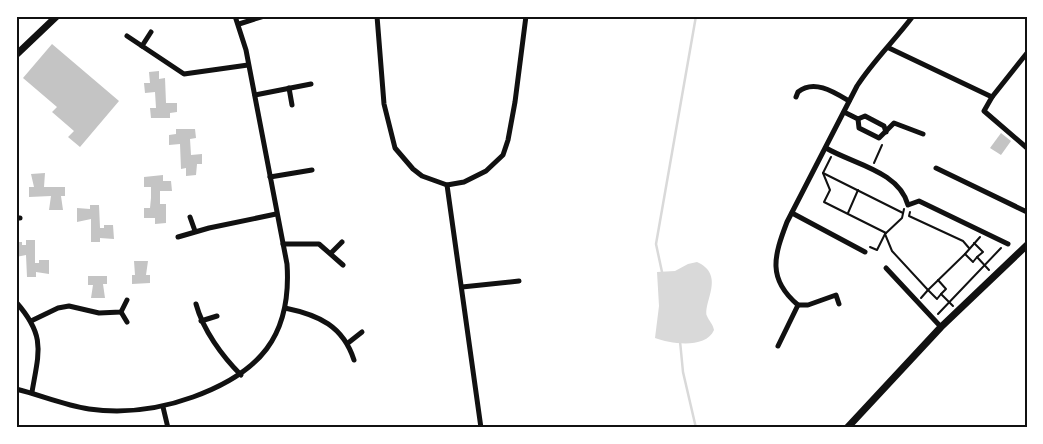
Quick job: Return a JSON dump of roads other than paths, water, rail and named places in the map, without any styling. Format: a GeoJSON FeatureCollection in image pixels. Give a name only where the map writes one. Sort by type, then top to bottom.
{"type":"FeatureCollection","features":[{"type":"Feature","properties":{"kind":"street"},"geometry":{"type":"LineString","coordinates":[[16,55],[57,16]]}},
{"type":"Feature","properties":{"kind":"street"},"geometry":{"type":"LineString","coordinates":[[16,389],[32,392],[58,403],[91,409],[140,410],[163,407],[217,388],[241,375],[264,352],[274,337],[285,308],[288,284],[283,244],[255,95],[239,24],[235,16]]}},
{"type":"Feature","properties":{"kind":"street"},"geometry":{"type":"LineString","coordinates":[[239,24],[264,16]]}},
{"type":"Feature","properties":{"kind":"street"},"geometry":{"type":"LineString","coordinates":[[377,16],[384,104],[395,148],[413,169],[422,176],[447,185],[464,182],[486,171],[503,155],[508,140],[515,102],[526,16]]}},
{"type":"Feature","properties":{"kind":"street"},"geometry":{"type":"LineString","coordinates":[[839,304],[836,295],[808,305],[798,305],[780,287],[776,272],[779,243],[792,213],[849,101],[867,71],[889,48],[913,16]]}},
{"type":"Feature","properties":{"kind":"street"},"geometry":{"type":"LineString","coordinates":[[142,46],[151,32]]}},
{"type":"Feature","properties":{"kind":"street"},"geometry":{"type":"LineString","coordinates":[[126,36],[188,74],[248,64]]}},
{"type":"Feature","properties":{"kind":"street"},"geometry":{"type":"LineString","coordinates":[[889,48],[992,97]]}},
{"type":"Feature","properties":{"kind":"street"},"geometry":{"type":"LineString","coordinates":[[1027,53],[992,97],[984,111],[1027,148]]}},
{"type":"Feature","properties":{"kind":"street"},"geometry":{"type":"LineString","coordinates":[[255,95],[311,84]]}},
{"type":"Feature","properties":{"kind":"street"},"geometry":{"type":"LineString","coordinates":[[796,97],[798,92],[809,86],[825,88],[849,101]]}},
{"type":"Feature","properties":{"kind":"street"},"geometry":{"type":"LineString","coordinates":[[289,88],[292,105]]}},
{"type":"Feature","properties":{"kind":"street"},"geometry":{"type":"LineString","coordinates":[[844,112],[858,119],[865,116],[884,126],[886,132]]}},
{"type":"Feature","properties":{"kind":"street"},"geometry":{"type":"LineString","coordinates":[[858,119],[858,128],[879,138],[894,123],[923,134]]}},
{"type":"Feature","properties":{"kind":"street"},"geometry":{"type":"LineString","coordinates":[[826,148],[890,179],[900,187],[908,205],[919,202],[1007,244]]}},
{"type":"Feature","properties":{"kind":"street"},"geometry":{"type":"LineString","coordinates":[[936,168],[1027,212]]}},
{"type":"Feature","properties":{"kind":"street"},"geometry":{"type":"LineString","coordinates":[[270,178],[312,170]]}},
{"type":"Feature","properties":{"kind":"street"},"geometry":{"type":"LineString","coordinates":[[447,185],[481,428]]}},
{"type":"Feature","properties":{"kind":"street"},"geometry":{"type":"LineString","coordinates":[[792,213],[865,252]]}},
{"type":"Feature","properties":{"kind":"street"},"geometry":{"type":"LineString","coordinates":[[178,237],[276,214]]}},
{"type":"Feature","properties":{"kind":"street"},"geometry":{"type":"LineString","coordinates":[[190,217],[195,232]]}},
{"type":"Feature","properties":{"kind":"street"},"geometry":{"type":"LineString","coordinates":[[331,253],[342,242]]}},
{"type":"Feature","properties":{"kind":"street"},"geometry":{"type":"LineString","coordinates":[[283,244],[319,244],[343,265]]}},
{"type":"Feature","properties":{"kind":"street"},"geometry":{"type":"LineString","coordinates":[[847,428],[941,328],[1027,245]]}},
{"type":"Feature","properties":{"kind":"street"},"geometry":{"type":"LineString","coordinates":[[886,268],[941,328]]}},
{"type":"Feature","properties":{"kind":"street"},"geometry":{"type":"LineString","coordinates":[[462,287],[519,281]]}},
{"type":"Feature","properties":{"kind":"street"},"geometry":{"type":"LineString","coordinates":[[121,312],[127,300]]}},
{"type":"Feature","properties":{"kind":"street"},"geometry":{"type":"LineString","coordinates":[[16,302],[31,321],[39,341],[32,392]]}},
{"type":"Feature","properties":{"kind":"street"},"geometry":{"type":"LineString","coordinates":[[196,304],[201,322],[232,367],[241,375]]}},
{"type":"Feature","properties":{"kind":"street"},"geometry":{"type":"LineString","coordinates":[[778,346],[798,305]]}},
{"type":"Feature","properties":{"kind":"street"},"geometry":{"type":"LineString","coordinates":[[31,321],[58,308],[69,306],[99,313],[121,312]]}},
{"type":"Feature","properties":{"kind":"street"},"geometry":{"type":"LineString","coordinates":[[285,308],[308,313],[327,322],[348,342],[354,360]]}},
{"type":"Feature","properties":{"kind":"street"},"geometry":{"type":"LineString","coordinates":[[121,312],[127,322]]}},
{"type":"Feature","properties":{"kind":"street"},"geometry":{"type":"LineString","coordinates":[[201,322],[217,316]]}},
{"type":"Feature","properties":{"kind":"street"},"geometry":{"type":"LineString","coordinates":[[348,342],[362,332]]}},
{"type":"Feature","properties":{"kind":"street"},"geometry":{"type":"LineString","coordinates":[[163,407],[168,428]]}},
{"type":"Feature","properties":{"kind":"waterway"},"geometry":{"type":"LineString","coordinates":[[662,272],[656,244],[696,16]]}},
{"type":"Feature","properties":{"kind":"waterway"},"geometry":{"type":"LineString","coordinates":[[680,341],[683,372],[696,428]]}}]}
